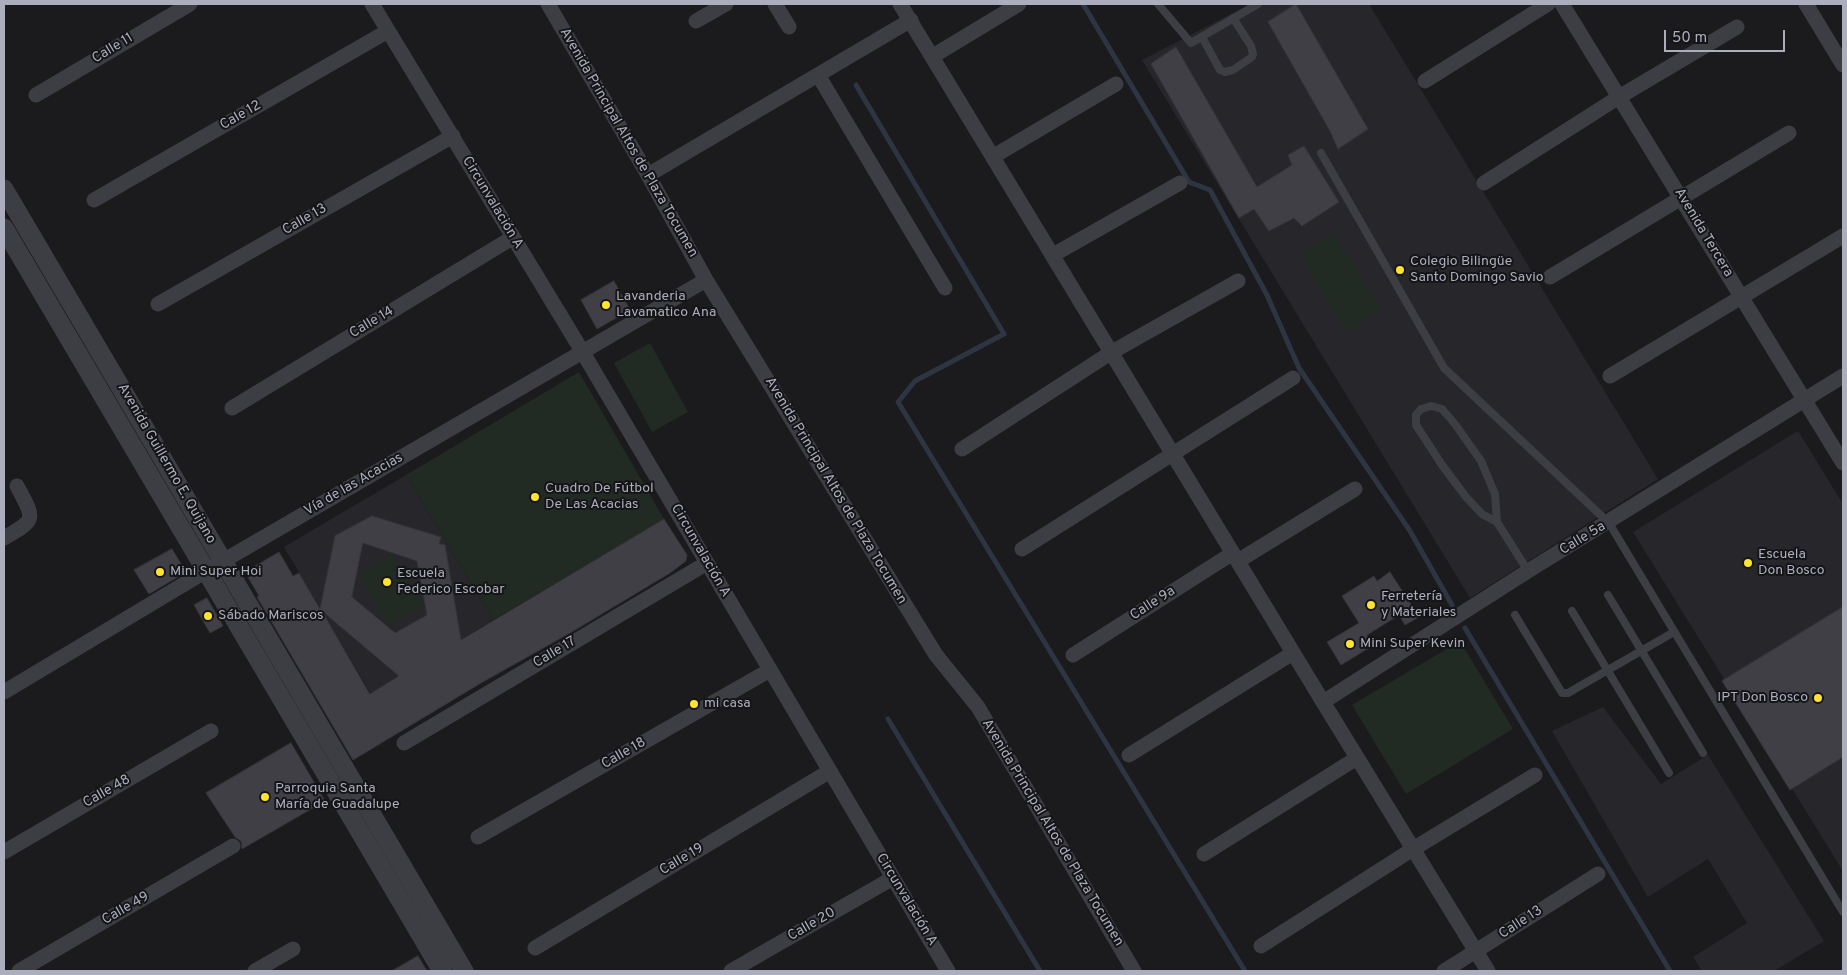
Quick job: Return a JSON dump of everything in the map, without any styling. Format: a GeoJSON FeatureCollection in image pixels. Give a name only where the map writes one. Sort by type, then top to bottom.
{"type":"FeatureCollection","features":[{"type":"Feature","properties":{"kind":"street","name":"Calle 11"},"geometry":{"type":"LineString","coordinates":[[36,95],[190,4]]}},
{"type":"Feature","properties":{"kind":"street","name":"Circunvalación A"},"geometry":{"type":"LineString","coordinates":[[372,4],[582,351],[948,971]]}},
{"type":"Feature","properties":{"kind":"street","name":"Avenida Principal Altos de Plaza Tocumen"},"geometry":{"type":"LineString","coordinates":[[548,4],[648,175],[706,280],[936,655],[978,707],[1134,971]]}},
{"type":"Feature","properties":{"kind":"street"},"geometry":{"type":"LineString","coordinates":[[696,21],[726,4]]}},
{"type":"Feature","properties":{"kind":"street"},"geometry":{"type":"LineString","coordinates":[[775,4],[789,27]]}},
{"type":"Feature","properties":{"kind":"street"},"geometry":{"type":"LineString","coordinates":[[900,4],[1488,971]]}},
{"type":"Feature","properties":{"kind":"street"},"geometry":{"type":"LineString","coordinates":[[933,56],[1019,4]]}},
{"type":"Feature","properties":{"kind":"street"},"geometry":{"type":"LineString","coordinates":[[1425,81],[1548,4]]}},
{"type":"Feature","properties":{"kind":"street","name":"Avenida Tercera"},"geometry":{"type":"LineString","coordinates":[[1562,4],[1843,463]]}},
{"type":"Feature","properties":{"kind":"street"},"geometry":{"type":"LineString","coordinates":[[1806,4],[1843,64]]}},
{"type":"Feature","properties":{"kind":"street"},"geometry":{"type":"LineString","coordinates":[[648,175],[911,20]]}},
{"type":"Feature","properties":{"kind":"street"},"geometry":{"type":"LineString","coordinates":[[1484,184],[1619,96],[1737,27]]}},
{"type":"Feature","properties":{"kind":"street","name":"Cale 12"},"geometry":{"type":"LineString","coordinates":[[94,200],[388,31]]}},
{"type":"Feature","properties":{"kind":"street"},"geometry":{"type":"LineString","coordinates":[[818,75],[945,288]]}},
{"type":"Feature","properties":{"kind":"street"},"geometry":{"type":"LineString","coordinates":[[994,156],[1116,84]]}},
{"type":"Feature","properties":{"kind":"street"},"geometry":{"type":"LineString","coordinates":[[1550,277],[1789,133]]}},
{"type":"Feature","properties":{"kind":"street","name":"Calle 13"},"geometry":{"type":"LineString","coordinates":[[158,304],[453,136]]}},
{"type":"Feature","properties":{"kind":"street"},"geometry":{"type":"LineString","coordinates":[[1053,255],[1180,183]]}},
{"type":"Feature","properties":{"kind":"street","name":"Avenida Guillermo E. Quijano"},"geometry":{"type":"LineString","coordinates":[[4,189],[464,971]]}},
{"type":"Feature","properties":{"kind":"street","name":"Avenida Guillermo E. Quijano"},"geometry":{"type":"LineString","coordinates":[[4,228],[442,971]]}},
{"type":"Feature","properties":{"kind":"street"},"geometry":{"type":"LineString","coordinates":[[1610,376],[1843,236]]}},
{"type":"Feature","properties":{"kind":"street","name":"Calle 14"},"geometry":{"type":"LineString","coordinates":[[232,408],[512,238]]}},
{"type":"Feature","properties":{"kind":"street","name":"Vía de las Acacias"},"geometry":{"type":"LineString","coordinates":[[4,692],[206,571],[706,280]]}},
{"type":"Feature","properties":{"kind":"street"},"geometry":{"type":"LineString","coordinates":[[962,449],[1112,352],[1238,281]]}},
{"type":"Feature","properties":{"kind":"street","name":"Calle 5a"},"geometry":{"type":"LineString","coordinates":[[1323,702],[1528,571],[1609,523],[1843,376]]}},
{"type":"Feature","properties":{"kind":"street"},"geometry":{"type":"LineString","coordinates":[[1022,549],[1293,378]]}},
{"type":"Feature","properties":{"kind":"street"},"geometry":{"type":"LineString","coordinates":[[102,394],[119,384]]}},
{"type":"Feature","properties":{"kind":"street"},"geometry":{"type":"LineString","coordinates":[[4,538],[27,525],[31,518],[31,511],[17,486]]}},
{"type":"Feature","properties":{"kind":"street","name":"Calle 9a"},"geometry":{"type":"LineString","coordinates":[[1073,655],[1235,557],[1355,489]]}},
{"type":"Feature","properties":{"kind":"street","name":"Calle 17"},"geometry":{"type":"LineString","coordinates":[[404,743],[707,563]]}},
{"type":"Feature","properties":{"kind":"street"},"geometry":{"type":"LineString","coordinates":[[1129,755],[1293,653]]}},
{"type":"Feature","properties":{"kind":"street","name":"Calle 18"},"geometry":{"type":"LineString","coordinates":[[478,837],[770,670]]}},
{"type":"Feature","properties":{"kind":"street","name":"Calle 48"},"geometry":{"type":"LineString","coordinates":[[4,852],[211,731]]}},
{"type":"Feature","properties":{"kind":"street"},"geometry":{"type":"LineString","coordinates":[[1204,854],[1357,758]]}},
{"type":"Feature","properties":{"kind":"street","name":"Calle 19"},"geometry":{"type":"LineString","coordinates":[[535,948],[830,771]]}},
{"type":"Feature","properties":{"kind":"street"},"geometry":{"type":"LineString","coordinates":[[1261,946],[1413,849],[1535,775]]}},
{"type":"Feature","properties":{"kind":"street"},"geometry":{"type":"LineString","coordinates":[[362,835],[379,826]]}},
{"type":"Feature","properties":{"kind":"street","name":"Calle 49"},"geometry":{"type":"LineString","coordinates":[[19,971],[233,846]]}},
{"type":"Feature","properties":{"kind":"street","name":"Calle 13"},"geometry":{"type":"LineString","coordinates":[[1444,971],[1598,874]]}},
{"type":"Feature","properties":{"kind":"street","name":"Calle 20"},"geometry":{"type":"LineString","coordinates":[[731,971],[892,878]]}},
{"type":"Feature","properties":{"kind":"street"},"geometry":{"type":"LineString","coordinates":[[256,971],[293,950]]}},
{"type":"Feature","properties":{"kind":"lane"},"geometry":{"type":"LineString","coordinates":[[1158,4],[1190,43],[1258,4]]}},
{"type":"Feature","properties":{"kind":"lane"},"geometry":{"type":"LineString","coordinates":[[1202,37],[1220,70],[1225,72],[1232,70],[1252,57],[1253,54],[1251,46],[1233,18]]}},
{"type":"Feature","properties":{"kind":"lane"},"geometry":{"type":"LineString","coordinates":[[1320,153],[1444,368],[1609,523],[1843,912]]}},
{"type":"Feature","properties":{"kind":"lane"},"geometry":{"type":"LineString","coordinates":[[1497,522],[1482,514],[1466,497],[1442,465],[1416,425],[1416,415],[1421,409],[1431,406],[1442,409],[1481,461],[1495,494],[1497,522],[1528,571]]}},
{"type":"Feature","properties":{"kind":"lane"},"geometry":{"type":"LineString","coordinates":[[1608,595],[1703,753]]}},
{"type":"Feature","properties":{"kind":"lane"},"geometry":{"type":"LineString","coordinates":[[1572,611],[1669,773]]}},
{"type":"Feature","properties":{"kind":"lane"},"geometry":{"type":"LineString","coordinates":[[1515,615],[1562,693],[1568,693],[1674,632]]}},
{"type":"Feature","properties":{"kind":"shaded area","name":"Colegio Bilingüe Santo Domingo Savio"},"geometry":{"type":"Polygon","coordinates":[[[1250,4],[1369,4],[1658,479],[1470,598],[1142,60],[1250,4]]]}},
{"type":"Feature","properties":{"kind":"shaded area"},"geometry":{"type":"Polygon","coordinates":[[[1333,233],[1381,310],[1347,332],[1299,255],[1333,233]]]}},
{"type":"Feature","properties":{"kind":"shaded area"},"geometry":{"type":"Polygon","coordinates":[[[650,343],[688,412],[652,432],[614,363],[650,343]]]}},
{"type":"Feature","properties":{"kind":"shaded area","name":"Cuadro De Fútbol De Las Acacias"},"geometry":{"type":"Polygon","coordinates":[[[579,372],[664,519],[493,620],[406,475],[579,372]]]}},
{"type":"Feature","properties":{"kind":"shaded area","name":"Escuela Don Bosco"},"geometry":{"type":"Polygon","coordinates":[[[1798,431],[1843,504],[1843,871],[1633,532],[1798,431]]]}},
{"type":"Feature","properties":{"kind":"shaded area","name":"Escuela Federico Escobar"},"geometry":{"type":"Polygon","coordinates":[[[406,475],[493,620],[371,694],[284,547],[406,475]]]}},
{"type":"Feature","properties":{"kind":"shaded area"},"geometry":{"type":"Polygon","coordinates":[[[392,554],[424,605],[390,626],[359,574],[392,554]]]}},
{"type":"Feature","properties":{"kind":"shaded area"},"geometry":{"type":"Polygon","coordinates":[[[1460,641],[1513,729],[1406,794],[1352,705],[1460,641]]]}},
{"type":"Feature","properties":{"kind":"shaded area"},"geometry":{"type":"Polygon","coordinates":[[[1603,707],[1661,784],[1708,755],[1824,941],[1774,971],[1702,971],[1693,957],[1747,923],[1708,859],[1648,897],[1552,731],[1603,707]]]}},
{"type":"Feature","properties":{"kind":"building"},"geometry":{"type":"Polygon","coordinates":[[[1296,4],[1368,129],[1338,149],[1330,131],[1268,22],[1296,4]]]}},
{"type":"Feature","properties":{"kind":"building"},"geometry":{"type":"Polygon","coordinates":[[[1176,47],[1257,187],[1292,165],[1288,155],[1304,146],[1339,202],[1302,226],[1294,218],[1269,231],[1254,209],[1239,218],[1151,64],[1176,47]]]}},
{"type":"Feature","properties":{"kind":"building","name":"Lavanderia Lavamatico Ana"},"geometry":{"type":"Polygon","coordinates":[[[614,281],[630,310],[597,329],[581,300],[614,281]]]}},
{"type":"Feature","properties":{"kind":"building"},"geometry":{"type":"Polygon","coordinates":[[[372,516],[441,537],[439,544],[445,545],[461,640],[664,519],[687,555],[686,561],[670,573],[353,760],[257,597],[259,596],[245,572],[279,552],[293,576],[299,573],[320,609],[335,536],[372,516]],[[363,543],[352,597],[395,633],[427,615],[417,561],[363,543]],[[322,611],[370,694],[399,676],[322,611]]]}},
{"type":"Feature","properties":{"kind":"building","name":"Mini Super Hoi"},"geometry":{"type":"Polygon","coordinates":[[[172,549],[186,572],[149,594],[134,570],[172,549]]]}},
{"type":"Feature","properties":{"kind":"building"},"geometry":{"type":"Polygon","coordinates":[[[1390,572],[1419,617],[1405,625],[1399,615],[1367,635],[1372,646],[1341,665],[1327,642],[1359,623],[1342,596],[1374,576],[1377,581],[1390,572]]]}},
{"type":"Feature","properties":{"kind":"building","name":"Sábado Mariscos"},"geometry":{"type":"Polygon","coordinates":[[[207,598],[223,626],[210,633],[194,605],[207,598]]]}},
{"type":"Feature","properties":{"kind":"building","name":"IPT Don Bosco"},"geometry":{"type":"Polygon","coordinates":[[[1843,607],[1843,757],[1790,790],[1722,681],[1843,607]]]}},
{"type":"Feature","properties":{"kind":"building","name":"Parroquia Santa María de Guadalupe"},"geometry":{"type":"Polygon","coordinates":[[[291,743],[325,801],[242,849],[241,841],[235,837],[206,793],[291,743]]]}},
{"type":"Feature","properties":{"kind":"building"},"geometry":{"type":"Polygon","coordinates":[[[418,956],[427,971],[392,971],[418,956]]]}},
{"type":"Feature","properties":{"kind":"waterway"},"geometry":{"type":"LineString","coordinates":[[1083,4],[1189,182],[1210,190],[1267,295],[1299,368],[1410,531],[1452,605]]}},
{"type":"Feature","properties":{"kind":"waterway"},"geometry":{"type":"LineString","coordinates":[[856,85],[1004,334],[915,381],[898,402],[1245,971]]}},
{"type":"Feature","properties":{"kind":"waterway"},"geometry":{"type":"LineString","coordinates":[[1465,628],[1670,971]]}},
{"type":"Feature","properties":{"kind":"waterway"},"geometry":{"type":"LineString","coordinates":[[888,719],[1040,971]]}},
{"type":"Feature","properties":{"kind":"place","name":"Colegio Bilingüe Santo Domingo Savio"},"geometry":{"type":"Point","coordinates":[1400,270]}},
{"type":"Feature","properties":{"kind":"place","name":"Lavanderia Lavamatico Ana"},"geometry":{"type":"Point","coordinates":[606,305]}},
{"type":"Feature","properties":{"kind":"place","name":"Cuadro De Fútbol De Las Acacias"},"geometry":{"type":"Point","coordinates":[535,497]}},
{"type":"Feature","properties":{"kind":"place","name":"Escuela Don Bosco"},"geometry":{"type":"Point","coordinates":[1748,563]}},
{"type":"Feature","properties":{"kind":"place","name":"Mini Super Hoi"},"geometry":{"type":"Point","coordinates":[160,572]}},
{"type":"Feature","properties":{"kind":"place","name":"Escuela Federico Escobar"},"geometry":{"type":"Point","coordinates":[387,582]}},
{"type":"Feature","properties":{"kind":"place","name":"Ferretería y Materiales"},"geometry":{"type":"Point","coordinates":[1371,605]}},
{"type":"Feature","properties":{"kind":"place","name":"Sábado Mariscos"},"geometry":{"type":"Point","coordinates":[208,616]}},
{"type":"Feature","properties":{"kind":"place","name":"Mini Super Kevin"},"geometry":{"type":"Point","coordinates":[1350,644]}},
{"type":"Feature","properties":{"kind":"place","name":"IPT Don Bosco"},"geometry":{"type":"Point","coordinates":[1818,698]}},
{"type":"Feature","properties":{"kind":"place","name":"mi casa"},"geometry":{"type":"Point","coordinates":[694,704]}},
{"type":"Feature","properties":{"kind":"place","name":"Parroquia Santa María de Guadalupe"},"geometry":{"type":"Point","coordinates":[265,797]}}]}
